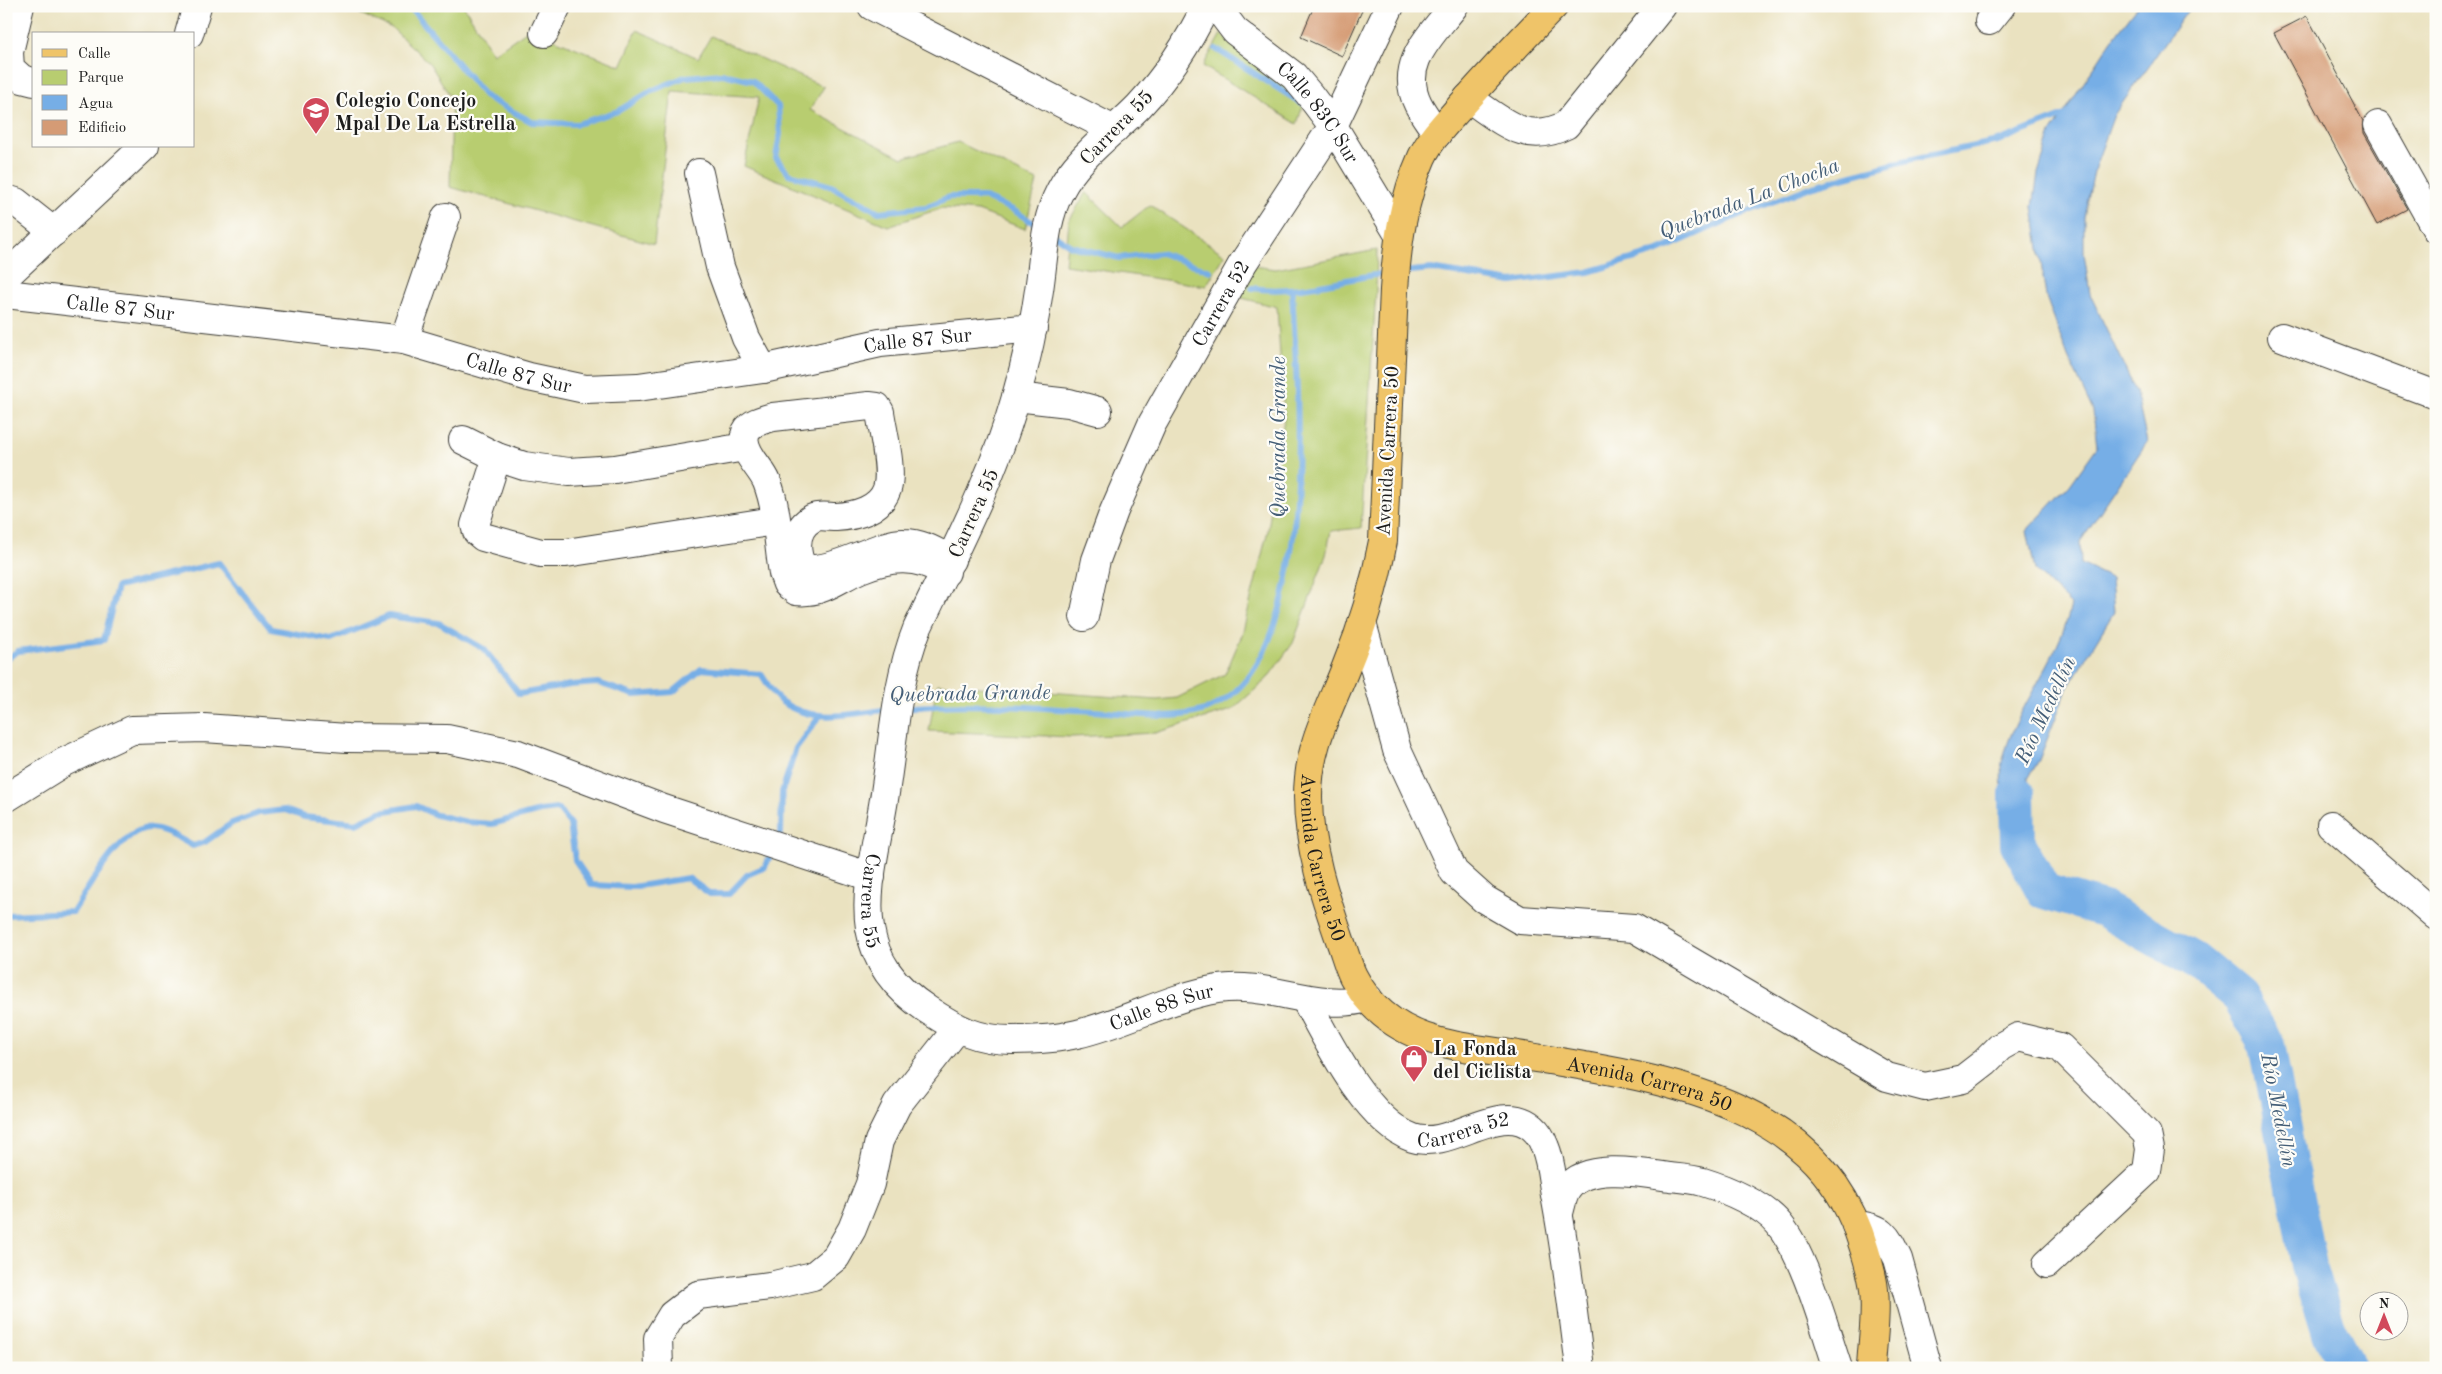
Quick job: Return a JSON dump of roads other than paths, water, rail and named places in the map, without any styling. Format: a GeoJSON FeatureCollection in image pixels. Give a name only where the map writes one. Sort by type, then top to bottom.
{"type":"FeatureCollection","features":[{"type":"Feature","properties":{"kind":"main road","name":"Avenida Carrera 50"},"geometry":{"type":"LineString","coordinates":[[1554,6],[1437,134],[1423,156],[1414,178],[1398,244],[1394,290],[1383,541],[1376,578],[1362,623],[1346,667],[1319,729],[1310,770],[1308,799],[1313,843],[1322,886],[1352,975],[1382,1014],[1398,1025],[1430,1040],[1467,1048],[1662,1081],[1747,1112],[1787,1134],[1815,1160],[1834,1185],[1856,1225],[1867,1256],[1874,1292],[1871,1368]]}},
{"type":"Feature","properties":{"kind":"street"},"geometry":{"type":"LineString","coordinates":[[20,6],[9,52],[10,68],[22,78],[32,81]]}},
{"type":"Feature","properties":{"kind":"street"},"geometry":{"type":"LineString","coordinates":[[190,32],[197,6]]}},
{"type":"Feature","properties":{"kind":"street"},"geometry":{"type":"LineString","coordinates":[[544,33],[557,6]]}},
{"type":"Feature","properties":{"kind":"street"},"geometry":{"type":"LineString","coordinates":[[872,6],[1114,130]]}},
{"type":"Feature","properties":{"kind":"street","name":"Carrera 55"},"geometry":{"type":"LineString","coordinates":[[957,1029],[921,1006],[899,986],[880,963],[872,943],[868,924],[868,894],[900,683],[906,655],[994,466],[1016,397],[1033,328],[1045,243],[1052,210],[1060,191],[1071,174],[1171,69],[1189,42],[1206,6]]}},
{"type":"Feature","properties":{"kind":"street","name":"Calle 83C Sur"},"geometry":{"type":"LineString","coordinates":[[1216,6],[1235,31],[1294,76],[1333,126],[1398,244]]}},
{"type":"Feature","properties":{"kind":"street","name":"Carrera 52"},"geometry":{"type":"LineString","coordinates":[[1084,616],[1096,560],[1114,511],[1152,424],[1243,263],[1333,126],[1390,6]]}},
{"type":"Feature","properties":{"kind":"street"},"geometry":{"type":"LineString","coordinates":[[1437,134],[1418,103],[1410,80],[1412,67],[1422,48],[1454,6]]}},
{"type":"Feature","properties":{"kind":"street"},"geometry":{"type":"LineString","coordinates":[[1468,98],[1518,130],[1531,134],[1550,132],[1566,124],[1662,6]]}},
{"type":"Feature","properties":{"kind":"street"},"geometry":{"type":"LineString","coordinates":[[2378,125],[2436,229]]}},
{"type":"Feature","properties":{"kind":"street"},"geometry":{"type":"LineString","coordinates":[[6,276],[143,148]]}},
{"type":"Feature","properties":{"kind":"street"},"geometry":{"type":"LineString","coordinates":[[699,173],[720,267],[746,338],[764,369]]}},
{"type":"Feature","properties":{"kind":"street"},"geometry":{"type":"LineString","coordinates":[[6,199],[16,202],[54,232]]}},
{"type":"Feature","properties":{"kind":"street"},"geometry":{"type":"LineString","coordinates":[[404,340],[446,217]]}},
{"type":"Feature","properties":{"kind":"street","name":"Calle 87 Sur"},"geometry":{"type":"LineString","coordinates":[[6,294],[404,340],[505,371],[584,389],[638,387],[764,369],[880,343],[1033,328]]}},
{"type":"Feature","properties":{"kind":"street"},"geometry":{"type":"LineString","coordinates":[[2282,337],[2436,395]]}},
{"type":"Feature","properties":{"kind":"street"},"geometry":{"type":"LineString","coordinates":[[1016,397],[1069,403],[1098,411]]}},
{"type":"Feature","properties":{"kind":"street"},"geometry":{"type":"LineString","coordinates":[[869,406],[877,407],[889,474],[886,492],[877,504],[870,509],[847,516],[814,518],[802,528],[796,540],[801,565],[806,569],[817,570],[870,550],[902,542],[923,546],[948,566],[912,558],[893,560],[861,569],[820,590],[796,591],[786,584],[782,573],[773,498],[766,480],[745,447],[744,435],[748,428],[759,421],[802,414],[869,406]]}},
{"type":"Feature","properties":{"kind":"street"},"geometry":{"type":"LineString","coordinates":[[463,440],[497,457],[546,470],[592,472],[745,447]]}},
{"type":"Feature","properties":{"kind":"street"},"geometry":{"type":"LineString","coordinates":[[497,457],[475,525],[477,532],[483,538],[542,553],[566,553],[775,521]]}},
{"type":"Feature","properties":{"kind":"street"},"geometry":{"type":"LineString","coordinates":[[1362,623],[1397,750],[1454,872],[1484,899],[1520,920],[1634,928],[1887,1076],[1925,1086],[1963,1079],[1985,1062],[2000,1047],[2018,1037],[2060,1047],[2147,1134],[2150,1149],[2147,1171],[2047,1264]]}},
{"type":"Feature","properties":{"kind":"street"},"geometry":{"type":"LineString","coordinates":[[6,798],[64,762],[132,730],[204,728],[346,738],[447,739],[518,754],[605,788],[871,877]]}},
{"type":"Feature","properties":{"kind":"street"},"geometry":{"type":"LineString","coordinates":[[2331,825],[2436,916]]}},
{"type":"Feature","properties":{"kind":"street","name":"Calle 88 Sur"},"geometry":{"type":"LineString","coordinates":[[957,1029],[982,1038],[1011,1040],[1076,1034],[1201,992],[1235,987],[1265,990],[1305,1000],[1351,1003],[1368,998]]}},
{"type":"Feature","properties":{"kind":"street","name":"Carrera 52"},"geometry":{"type":"LineString","coordinates":[[1305,1000],[1341,1064],[1376,1111],[1400,1132],[1414,1139],[1430,1140],[1506,1119],[1519,1121],[1531,1126],[1539,1134],[1546,1148],[1559,1213],[1580,1368]]}},
{"type":"Feature","properties":{"kind":"street"},"geometry":{"type":"LineString","coordinates":[[658,1368],[658,1338],[672,1315],[698,1295],[770,1286],[813,1276],[836,1257],[852,1229],[870,1184],[879,1140],[897,1105],[957,1029]]}},
{"type":"Feature","properties":{"kind":"street"},"geometry":{"type":"LineString","coordinates":[[1559,1213],[1567,1189],[1578,1180],[1594,1173],[1612,1171],[1639,1172],[1702,1181],[1756,1206],[1778,1223],[1793,1245],[1838,1368]]}},
{"type":"Feature","properties":{"kind":"street"},"geometry":{"type":"LineString","coordinates":[[1856,1225],[1873,1226],[1882,1233],[1892,1247],[1898,1259],[1928,1368]]}},
{"type":"Feature","properties":{"kind":"water"},"geometry":{"type":"Polygon","coordinates":[[[2138,6],[2191,6],[2114,115],[2095,167],[2084,217],[2084,253],[2090,294],[2136,392],[2147,442],[2080,542],[2081,564],[2111,578],[2114,612],[2067,689],[2039,760],[2028,779],[2034,844],[2007,843],[2002,790],[2002,763],[2008,742],[2017,722],[2057,646],[2071,605],[2035,570],[2027,530],[2070,485],[2097,447],[2093,411],[2068,357],[2046,297],[2033,207],[2038,173],[2051,133],[2111,41],[2138,6]]]}},
{"type":"Feature","properties":{"kind":"waterway"},"geometry":{"type":"LineString","coordinates":[[409,6],[486,97],[532,122],[577,124],[618,111],[651,91],[685,77],[723,74],[753,81],[778,106],[780,134],[776,158],[789,174],[831,186],[879,212],[926,207],[949,197],[983,197],[1013,210],[1040,227]]}},
{"type":"Feature","properties":{"kind":"waterway","name":"Quebrada La Chocha"},"geometry":{"type":"LineString","coordinates":[[1216,49],[1301,103]]}},
{"type":"Feature","properties":{"kind":"waterway","name":"Quebrada La Chocha"},"geometry":{"type":"LineString","coordinates":[[1402,272],[1431,269],[1512,282],[1588,272],[1656,252],[1739,215],[1813,186],[1908,160],[1998,141],[2068,114]]}},
{"type":"Feature","properties":{"kind":"waterway"},"geometry":{"type":"LineString","coordinates":[[1053,234],[1071,246],[1119,258],[1161,253],[1210,271]]}},
{"type":"Feature","properties":{"kind":"waterway"},"geometry":{"type":"LineString","coordinates":[[1252,288],[1269,290],[1303,288],[1389,273]]}},
{"type":"Feature","properties":{"kind":"waterway","name":"Quebrada Grande"},"geometry":{"type":"LineString","coordinates":[[903,708],[950,705],[998,706],[1148,716],[1175,716],[1202,711],[1241,686],[1268,643],[1285,587],[1294,523],[1298,457],[1292,290]]}},
{"type":"Feature","properties":{"kind":"waterway","name":"Quebrada Grande"},"geometry":{"type":"LineString","coordinates":[[6,659],[18,651],[104,640],[117,587],[219,563],[271,629],[331,640],[389,616],[439,623],[484,649],[519,694],[570,685],[598,683],[634,695],[673,692],[701,669],[761,674],[773,693],[782,702],[794,709],[807,713],[835,716],[891,709]]}},
{"type":"Feature","properties":{"kind":"waterway"},"geometry":{"type":"LineString","coordinates":[[777,841],[781,833],[782,792],[796,748],[819,717]]}},
{"type":"Feature","properties":{"kind":"waterway","name":"Río Medellín"},"geometry":{"type":"LineString","coordinates":[[2017,794],[2018,844],[2044,891],[2103,909],[2194,960],[2239,997],[2267,1045],[2309,1266],[2330,1334],[2348,1368]]}},
{"type":"Feature","properties":{"kind":"waterway"},"geometry":{"type":"LineString","coordinates":[[6,915],[73,912],[106,861],[117,848],[139,830],[150,828],[161,830],[193,846],[205,842],[232,823],[259,813],[285,810],[304,817],[356,823],[380,812],[416,806],[436,815],[467,822],[492,824],[540,811],[558,809],[570,824],[575,860],[592,885],[632,887],[688,878],[710,894],[729,894],[747,875],[765,867],[772,852]]}},
{"type":"Feature","properties":{"kind":"place","name":"Colegio Concejo Mpal De La Estrella"},"geometry":{"type":"Point","coordinates":[316,135]}},
{"type":"Feature","properties":{"kind":"place","name":"La Fonda del Ciclista"},"geometry":{"type":"Point","coordinates":[1414,1083]}}]}
